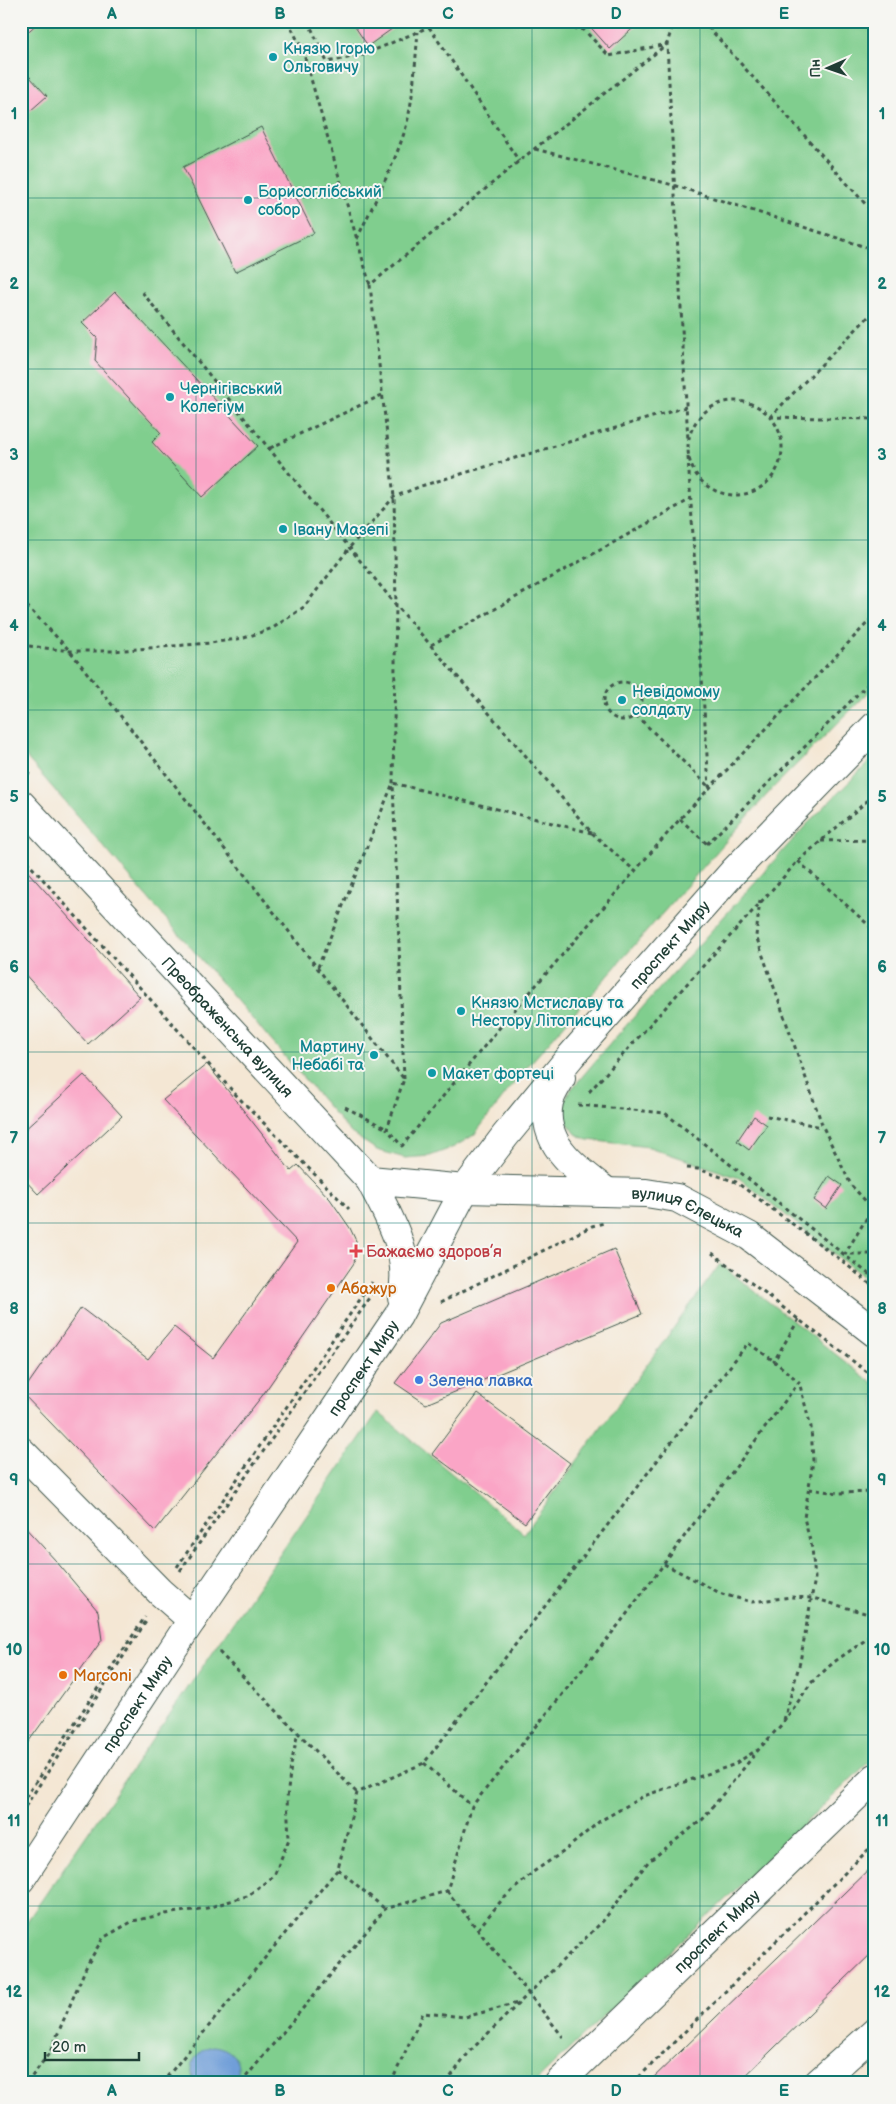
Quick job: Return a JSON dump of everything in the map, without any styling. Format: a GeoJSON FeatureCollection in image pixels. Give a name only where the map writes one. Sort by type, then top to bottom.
{"type":"FeatureCollection","features":[{"type":"Feature","properties":{"kind":"main road","name":"проспект Миру"},"geometry":{"type":"LineString","coordinates":[[21,1879],[192,1620],[398,1316],[465,1188],[571,1056],[734,871],[875,726]]}},
{"type":"Feature","properties":{"kind":"main road","name":"Преображенська вулиця"},"geometry":{"type":"LineString","coordinates":[[21,804],[370,1180],[402,1249],[406,1283],[398,1316]]}},
{"type":"Feature","properties":{"kind":"main road"},"geometry":{"type":"LineString","coordinates":[[571,1056],[549,1101],[548,1124],[558,1149],[572,1165],[606,1192]]}},
{"type":"Feature","properties":{"kind":"main road"},"geometry":{"type":"LineString","coordinates":[[370,1180],[465,1188]]}},
{"type":"Feature","properties":{"kind":"main road","name":"вулиця Єлецька"},"geometry":{"type":"LineString","coordinates":[[465,1188],[646,1193],[677,1198],[749,1236],[875,1334]]}},
{"type":"Feature","properties":{"kind":"main road"},"geometry":{"type":"LineString","coordinates":[[21,1452],[162,1594],[192,1620]]}},
{"type":"Feature","properties":{"kind":"main road","name":"проспект Миру"},"geometry":{"type":"LineString","coordinates":[[559,2083],[875,1778]]}},
{"type":"Feature","properties":{"kind":"main road"},"geometry":{"type":"LineString","coordinates":[[818,2083],[875,2032]]}},
{"type":"Feature","properties":{"kind":"path"},"geometry":{"type":"LineString","coordinates":[[288,21],[303,51],[370,285],[394,497],[396,605],[393,783],[404,1078],[387,1128],[402,1146],[506,1020],[680,819],[875,615]]}},
{"type":"Feature","properties":{"kind":"path"},"geometry":{"type":"LineString","coordinates":[[308,21],[327,62],[363,55],[429,27],[436,21]]}},
{"type":"Feature","properties":{"kind":"path"},"geometry":{"type":"LineString","coordinates":[[534,21],[584,30],[609,56],[667,44]]}},
{"type":"Feature","properties":{"kind":"path"},"geometry":{"type":"LineString","coordinates":[[674,21],[667,44],[673,185],[709,787]]}},
{"type":"Feature","properties":{"kind":"path"},"geometry":{"type":"LineString","coordinates":[[702,21],[875,215]]}},
{"type":"Feature","properties":{"kind":"path"},"geometry":{"type":"LineString","coordinates":[[429,27],[519,161]]}},
{"type":"Feature","properties":{"kind":"path"},"geometry":{"type":"LineString","coordinates":[[357,239],[390,170],[406,126],[413,89],[418,32]]}},
{"type":"Feature","properties":{"kind":"path"},"geometry":{"type":"LineString","coordinates":[[370,285],[519,161],[667,44]]}},
{"type":"Feature","properties":{"kind":"path"},"geometry":{"type":"LineString","coordinates":[[535,149],[673,185],[875,250]]}},
{"type":"Feature","properties":{"kind":"path"},"geometry":{"type":"LineString","coordinates":[[142,292],[396,605],[592,833],[635,871]]}},
{"type":"Feature","properties":{"kind":"path"},"geometry":{"type":"LineString","coordinates":[[770,417],[875,310]]}},
{"type":"Feature","properties":{"kind":"path"},"geometry":{"type":"LineString","coordinates":[[270,448],[382,395]]}},
{"type":"Feature","properties":{"kind":"path"},"geometry":{"type":"LineString","coordinates":[[688,441],[692,427],[701,414],[714,405],[728,401],[744,401],[758,407],[770,417],[778,430],[782,446],[780,462],[773,475],[747,494],[732,495],[716,491],[698,477],[688,457]]}},
{"type":"Feature","properties":{"kind":"path"},"geometry":{"type":"LineString","coordinates":[[21,645],[70,651],[113,651],[210,643],[244,638],[273,628],[304,607],[350,547],[394,497],[421,486],[686,407]]}},
{"type":"Feature","properties":{"kind":"path"},"geometry":{"type":"LineString","coordinates":[[770,417],[875,419]]}},
{"type":"Feature","properties":{"kind":"path"},"geometry":{"type":"LineString","coordinates":[[431,645],[691,499]]}},
{"type":"Feature","properties":{"kind":"path"},"geometry":{"type":"LineString","coordinates":[[21,600],[70,651],[404,1078]]}},
{"type":"Feature","properties":{"kind":"path"},"geometry":{"type":"LineString","coordinates":[[680,819],[707,844],[875,677]]}},
{"type":"Feature","properties":{"kind":"path"},"geometry":{"type":"LineString","coordinates":[[623,683],[636,688],[642,702],[636,715],[622,720],[614,718],[608,713],[604,699],[611,687],[623,683]]}},
{"type":"Feature","properties":{"kind":"path"},"geometry":{"type":"LineString","coordinates":[[636,715],[709,787]]}},
{"type":"Feature","properties":{"kind":"path"},"geometry":{"type":"LineString","coordinates":[[393,783],[592,833]]}},
{"type":"Feature","properties":{"kind":"path"},"geometry":{"type":"LineString","coordinates":[[318,967],[393,783]]}},
{"type":"Feature","properties":{"kind":"path"},"geometry":{"type":"LineString","coordinates":[[875,794],[798,860],[576,1105],[665,1113],[875,1279]]}},
{"type":"Feature","properties":{"kind":"path"},"geometry":{"type":"LineString","coordinates":[[821,841],[875,840]]}},
{"type":"Feature","properties":{"kind":"path"},"geometry":{"type":"LineString","coordinates":[[21,855],[237,1096],[352,1212]]}},
{"type":"Feature","properties":{"kind":"path"},"geometry":{"type":"LineString","coordinates":[[798,860],[875,931]]}},
{"type":"Feature","properties":{"kind":"path"},"geometry":{"type":"LineString","coordinates":[[760,900],[756,936],[822,1127],[851,1184],[872,1208]]}},
{"type":"Feature","properties":{"kind":"path"},"geometry":{"type":"LineString","coordinates":[[768,1116],[822,1127]]}},
{"type":"Feature","properties":{"kind":"path"},"geometry":{"type":"LineString","coordinates":[[679,1168],[698,1169],[736,1182],[841,1260],[875,1288]]}},
{"type":"Feature","properties":{"kind":"path"},"geometry":{"type":"LineString","coordinates":[[845,1254],[875,1204]]}},
{"type":"Feature","properties":{"kind":"path"},"geometry":{"type":"LineString","coordinates":[[438,1307],[443,1299],[592,1226],[610,1222]]}},
{"type":"Feature","properties":{"kind":"path"},"geometry":{"type":"LineString","coordinates":[[709,1250],[875,1378]]}},
{"type":"Feature","properties":{"kind":"path"},"geometry":{"type":"LineString","coordinates":[[845,1254],[875,1254]]}},
{"type":"Feature","properties":{"kind":"path"},"geometry":{"type":"LineString","coordinates":[[21,1804],[373,1280]]}},
{"type":"Feature","properties":{"kind":"path"},"geometry":{"type":"LineString","coordinates":[[21,1813],[162,1594],[365,1306],[378,1281]]}},
{"type":"Feature","properties":{"kind":"path"},"geometry":{"type":"LineString","coordinates":[[774,1361],[799,1319]]}},
{"type":"Feature","properties":{"kind":"path"},"geometry":{"type":"LineString","coordinates":[[357,1793],[424,1763],[748,1343],[799,1382],[811,1426],[813,1461],[804,1518],[813,1558],[815,1578],[813,1598],[784,1723]]}},
{"type":"Feature","properties":{"kind":"path"},"geometry":{"type":"LineString","coordinates":[[447,1891],[472,1806],[620,1623],[799,1382]]}},
{"type":"Feature","properties":{"kind":"path"},"geometry":{"type":"LineString","coordinates":[[809,1489],[838,1492],[873,1491],[869,1511],[875,1539]]}},
{"type":"Feature","properties":{"kind":"path"},"geometry":{"type":"LineString","coordinates":[[664,1564],[722,1594],[752,1602],[791,1597],[813,1598],[875,1616]]}},
{"type":"Feature","properties":{"kind":"path"},"geometry":{"type":"LineString","coordinates":[[446,2083],[470,2051],[603,1921],[648,1862],[703,1819],[759,1749],[784,1723],[811,1683],[834,1662],[875,1631]]}},
{"type":"Feature","properties":{"kind":"path"},"geometry":{"type":"LineString","coordinates":[[220,1652],[357,1793]]}},
{"type":"Feature","properties":{"kind":"path"},"geometry":{"type":"LineString","coordinates":[[26,2083],[50,2052],[87,1965],[104,1938],[133,1921],[207,1908],[247,1896],[274,1876],[288,1839],[287,1798],[298,1732]]}},
{"type":"Feature","properties":{"kind":"path"},"geometry":{"type":"LineString","coordinates":[[478,1929],[501,1901],[534,1872],[564,1852],[600,1821],[644,1796],[733,1764],[759,1749]]}},
{"type":"Feature","properties":{"kind":"path"},"geometry":{"type":"LineString","coordinates":[[424,1763],[472,1806]]}},
{"type":"Feature","properties":{"kind":"path"},"geometry":{"type":"LineString","coordinates":[[162,2083],[338,1869],[357,1793]]}},
{"type":"Feature","properties":{"kind":"path"},"geometry":{"type":"LineString","coordinates":[[633,2083],[875,1843]]}},
{"type":"Feature","properties":{"kind":"path"},"geometry":{"type":"LineString","coordinates":[[338,1869],[385,1909]]}},
{"type":"Feature","properties":{"kind":"path"},"geometry":{"type":"LineString","coordinates":[[447,1891],[565,2039]]}},
{"type":"Feature","properties":{"kind":"path"},"geometry":{"type":"LineString","coordinates":[[241,2083],[385,1909],[447,1891]]}},
{"type":"Feature","properties":{"kind":"path"},"geometry":{"type":"LineString","coordinates":[[390,2083],[423,2013],[465,2017],[520,2003]]}},
{"type":"Feature","properties":{"kind":"green space"},"geometry":{"type":"Polygon","coordinates":[[[21,21],[875,21],[875,686],[772,789],[521,1074],[474,1135],[454,1147],[430,1156],[405,1158],[377,1150],[351,1133],[21,751],[21,21]]]}},
{"type":"Feature","properties":{"kind":"green space"},"geometry":{"type":"Polygon","coordinates":[[[875,756],[875,1286],[739,1178],[649,1147],[588,1140],[576,1134],[566,1121],[563,1105],[569,1092],[615,1038],[807,824],[875,756]]]}},
{"type":"Feature","properties":{"kind":"green space"},"geometry":{"type":"Polygon","coordinates":[[[720,1264],[875,1385],[875,1756],[534,2083],[21,2083],[21,1930],[378,1412],[524,1534],[720,1264]]]}},
{"type":"Feature","properties":{"kind":"water"},"geometry":{"type":"Polygon","coordinates":[[[212,2046],[226,2050],[235,2058],[238,2069],[235,2083],[194,2082],[192,2070],[194,2060],[201,2051],[212,2046]]]}},
{"type":"Feature","properties":{"kind":"building"},"geometry":{"type":"Polygon","coordinates":[[[21,21],[40,21],[21,38],[21,21]]]}},
{"type":"Feature","properties":{"kind":"building"},"geometry":{"type":"Polygon","coordinates":[[[351,21],[403,21],[368,46],[351,21]]]}},
{"type":"Feature","properties":{"kind":"building"},"geometry":{"type":"Polygon","coordinates":[[[585,21],[641,21],[610,49],[585,21]]]}},
{"type":"Feature","properties":{"kind":"building"},"geometry":{"type":"Polygon","coordinates":[[[21,67],[47,96],[21,119],[21,67]]]}},
{"type":"Feature","properties":{"kind":"building","name":"Борисоглібський собор"},"geometry":{"type":"Polygon","coordinates":[[[261,127],[314,233],[235,272],[183,167],[261,127]]]}},
{"type":"Feature","properties":{"kind":"building","name":"Чернігівський Колегіум"},"geometry":{"type":"Polygon","coordinates":[[[115,292],[258,446],[202,497],[152,442],[161,433],[95,361],[97,338],[82,323],[115,292]]]}},
{"type":"Feature","properties":{"kind":"building"},"geometry":{"type":"Polygon","coordinates":[[[28,872],[140,997],[88,1044],[21,970],[21,878],[28,872]]]}},
{"type":"Feature","properties":{"kind":"building"},"geometry":{"type":"Polygon","coordinates":[[[207,1064],[291,1171],[298,1165],[330,1199],[350,1228],[357,1243],[354,1263],[262,1396],[155,1531],[22,1393],[81,1308],[148,1359],[174,1327],[213,1358],[297,1242],[163,1100],[207,1064]]]}},
{"type":"Feature","properties":{"kind":"building"},"geometry":{"type":"Polygon","coordinates":[[[84,1075],[122,1116],[38,1194],[21,1176],[21,1133],[84,1075]]]}},
{"type":"Feature","properties":{"kind":"building"},"geometry":{"type":"Polygon","coordinates":[[[754,1116],[767,1125],[749,1150],[737,1141],[754,1116]]]}},
{"type":"Feature","properties":{"kind":"building"},"geometry":{"type":"Polygon","coordinates":[[[829,1176],[842,1185],[826,1209],[814,1200],[829,1176]]]}},
{"type":"Feature","properties":{"kind":"building"},"geometry":{"type":"Polygon","coordinates":[[[614,1249],[642,1314],[426,1404],[395,1383],[441,1323],[614,1249]]]}},
{"type":"Feature","properties":{"kind":"building"},"geometry":{"type":"Polygon","coordinates":[[[477,1394],[570,1463],[525,1523],[432,1454],[477,1394]]]}},
{"type":"Feature","properties":{"kind":"building"},"geometry":{"type":"Polygon","coordinates":[[[21,1523],[98,1611],[102,1640],[21,1752],[21,1523]]]}},
{"type":"Feature","properties":{"kind":"building"},"geometry":{"type":"Polygon","coordinates":[[[875,1863],[875,1950],[738,2083],[648,2083],[875,1863]]]}},
{"type":"Feature","properties":{"kind":"place","name":"Князю Ігорю Ольговичу"},"geometry":{"type":"Point","coordinates":[273,57]}},
{"type":"Feature","properties":{"kind":"place","name":"Борисоглібський собор"},"geometry":{"type":"Point","coordinates":[248,200]}},
{"type":"Feature","properties":{"kind":"place","name":"Чернігівський Колегіум"},"geometry":{"type":"Point","coordinates":[170,397]}},
{"type":"Feature","properties":{"kind":"place","name":"Івану Мазепі"},"geometry":{"type":"Point","coordinates":[283,529]}},
{"type":"Feature","properties":{"kind":"place","name":"Невідомому солдату"},"geometry":{"type":"Point","coordinates":[622,700]}},
{"type":"Feature","properties":{"kind":"place","name":"Князю Мстиславу та Нестору Літописцю"},"geometry":{"type":"Point","coordinates":[461,1011]}},
{"type":"Feature","properties":{"kind":"place","name":"Мартину Небабі та"},"geometry":{"type":"Point","coordinates":[374,1055]}},
{"type":"Feature","properties":{"kind":"place","name":"Макет фортеці"},"geometry":{"type":"Point","coordinates":[432,1073]}},
{"type":"Feature","properties":{"kind":"place","name":"Бажаємо здоров’я"},"geometry":{"type":"Point","coordinates":[356,1251]}},
{"type":"Feature","properties":{"kind":"place","name":"Абажур"},"geometry":{"type":"Point","coordinates":[331,1288]}},
{"type":"Feature","properties":{"kind":"place","name":"Зелена лавка"},"geometry":{"type":"Point","coordinates":[419,1380]}},
{"type":"Feature","properties":{"kind":"place","name":"Marconi"},"geometry":{"type":"Point","coordinates":[63,1675]}}]}
